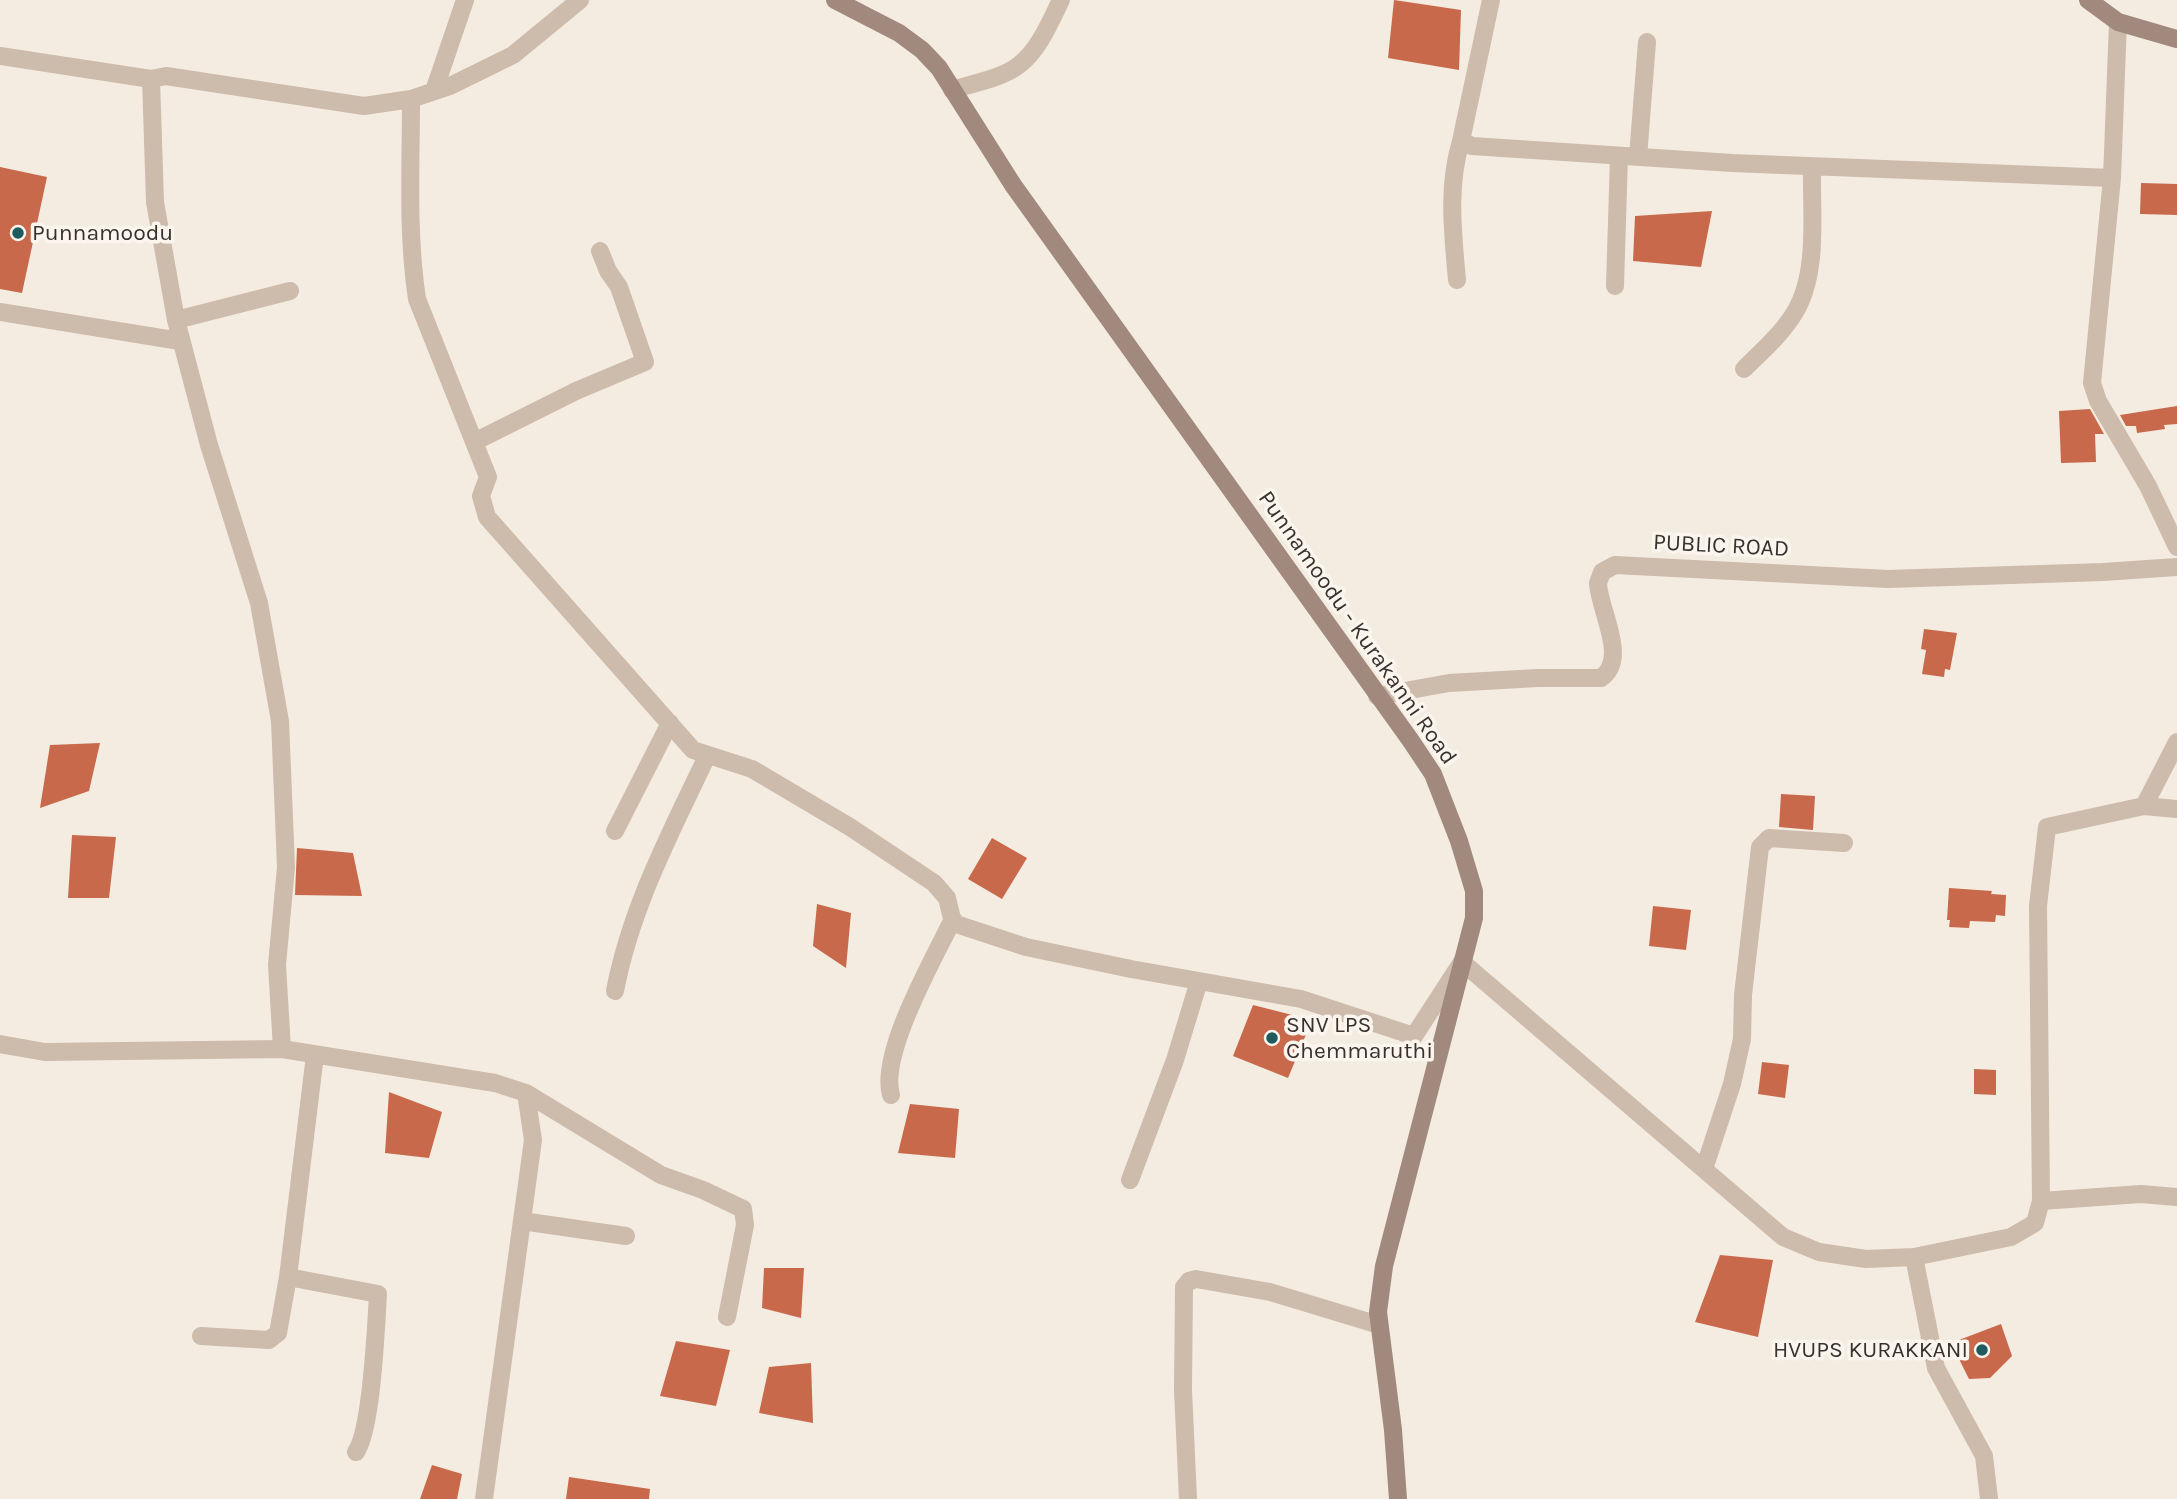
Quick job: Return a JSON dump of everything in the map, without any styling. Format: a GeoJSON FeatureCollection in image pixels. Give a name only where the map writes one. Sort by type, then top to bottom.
{"type":"FeatureCollection","features":[{"type":"Feature","properties":{"kind":"main road","name":"Punnamoodu - Kurakanni Road"},"geometry":{"type":"LineString","coordinates":[[835,0],[899,33],[922,50],[939,68],[1020,195],[1433,774],[1459,841],[1474,891],[1472,929],[1384,1266],[1378,1312],[1393,1430],[1398,1499]]}},
{"type":"Feature","properties":{"kind":"main road"},"geometry":{"type":"LineString","coordinates":[[2088,0],[2118,22],[2177,39]]}},
{"type":"Feature","properties":{"kind":"street"},"geometry":{"type":"LineString","coordinates":[[434,91],[465,0]]}},
{"type":"Feature","properties":{"kind":"street"},"geometry":{"type":"LineString","coordinates":[[0,56],[151,79],[166,76],[364,106],[411,99],[450,86],[513,55],[580,0]]}},
{"type":"Feature","properties":{"kind":"street"},"geometry":{"type":"LineString","coordinates":[[951,90],[1019,66],[1038,44],[1061,0]]}},
{"type":"Feature","properties":{"kind":"street"},"geometry":{"type":"LineString","coordinates":[[1457,281],[1452,223],[1454,163],[1491,0]]}},
{"type":"Feature","properties":{"kind":"street"},"geometry":{"type":"LineString","coordinates":[[2118,22],[2112,178],[2092,383],[2098,401],[2153,496],[2177,547]]}},
{"type":"Feature","properties":{"kind":"street"},"geometry":{"type":"LineString","coordinates":[[1638,157],[1647,42]]}},
{"type":"Feature","properties":{"kind":"street"},"geometry":{"type":"LineString","coordinates":[[151,79],[155,202],[180,341],[209,445],[259,603],[280,721],[286,867],[277,965],[282,1049]]}},
{"type":"Feature","properties":{"kind":"street"},"geometry":{"type":"LineString","coordinates":[[411,99],[411,216],[416,299],[488,477],[481,496],[487,517],[693,750],[752,769],[850,827],[923,876],[947,898],[953,923],[1026,947],[1130,970],[1301,999],[1414,1036],[1462,962],[1783,1237],[1819,1252],[1866,1259],[1914,1257],[2011,1237],[2035,1223],[2041,1201],[2038,906],[2047,827],[2144,806],[2177,809]]}},
{"type":"Feature","properties":{"kind":"street"},"geometry":{"type":"LineString","coordinates":[[1461,141],[1472,146],[1812,167],[2112,178]]}},
{"type":"Feature","properties":{"kind":"street"},"geometry":{"type":"LineString","coordinates":[[1615,286],[1619,156]]}},
{"type":"Feature","properties":{"kind":"street"},"geometry":{"type":"LineString","coordinates":[[1744,369],[1772,342],[1795,311],[1807,285],[1812,167]]}},
{"type":"Feature","properties":{"kind":"street"},"geometry":{"type":"LineString","coordinates":[[474,442],[576,391],[645,362],[620,287],[608,271],[600,251]]}},
{"type":"Feature","properties":{"kind":"street"},"geometry":{"type":"LineString","coordinates":[[176,320],[290,291]]}},
{"type":"Feature","properties":{"kind":"street"},"geometry":{"type":"LineString","coordinates":[[0,312],[180,341]]}},
{"type":"Feature","properties":{"kind":"street","name":"PUBLIC ROAD"},"geometry":{"type":"LineString","coordinates":[[1377,696],[1449,683],[1538,677],[1601,678],[1612,666],[1614,653],[1598,583],[1602,572],[1615,565],[1888,579],[2177,567]]}},
{"type":"Feature","properties":{"kind":"street"},"geometry":{"type":"LineString","coordinates":[[615,831],[670,723]]}},
{"type":"Feature","properties":{"kind":"street"},"geometry":{"type":"LineString","coordinates":[[2144,806],[2177,742]]}},
{"type":"Feature","properties":{"kind":"street"},"geometry":{"type":"LineString","coordinates":[[615,991],[622,953],[634,916],[707,756]]}},
{"type":"Feature","properties":{"kind":"street"},"geometry":{"type":"LineString","coordinates":[[1704,1170],[1732,1084],[1742,1039],[1743,995],[1760,847],[1769,838],[1844,843]]}},
{"type":"Feature","properties":{"kind":"street"},"geometry":{"type":"LineString","coordinates":[[891,1095],[888,1079],[902,1027],[953,919]]}},
{"type":"Feature","properties":{"kind":"street"},"geometry":{"type":"LineString","coordinates":[[1130,1180],[1175,1060],[1199,981]]}},
{"type":"Feature","properties":{"kind":"street"},"geometry":{"type":"LineString","coordinates":[[0,1044],[46,1052],[282,1049],[495,1083],[526,1093],[661,1175],[703,1190],[743,1209],[745,1225],[727,1317]]}},
{"type":"Feature","properties":{"kind":"street"},"geometry":{"type":"LineString","coordinates":[[201,1336],[274,1338],[278,1333],[288,1277],[315,1055]]}},
{"type":"Feature","properties":{"kind":"street"},"geometry":{"type":"LineString","coordinates":[[484,1499],[533,1140],[526,1093]]}},
{"type":"Feature","properties":{"kind":"street"},"geometry":{"type":"LineString","coordinates":[[2041,1201],[2141,1194],[2177,1197]]}},
{"type":"Feature","properties":{"kind":"street"},"geometry":{"type":"LineString","coordinates":[[522,1221],[626,1236]]}},
{"type":"Feature","properties":{"kind":"street"},"geometry":{"type":"LineString","coordinates":[[1914,1257],[1936,1368],[1984,1456],[1989,1499]]}},
{"type":"Feature","properties":{"kind":"street"},"geometry":{"type":"LineString","coordinates":[[288,1277],[378,1294],[368,1400],[361,1442],[356,1452]]}},
{"type":"Feature","properties":{"kind":"street"},"geometry":{"type":"LineString","coordinates":[[1188,1499],[1183,1364],[1184,1287],[1189,1281],[1196,1279],[1270,1292],[1379,1325]]}},
{"type":"Feature","properties":{"kind":"building"},"geometry":{"type":"Polygon","coordinates":[[[1394,0],[1461,10],[1459,70],[1388,58],[1394,0]]]}},
{"type":"Feature","properties":{"kind":"building","name":"Punnamoodu"},"geometry":{"type":"Polygon","coordinates":[[[0,167],[47,177],[22,293],[0,289],[0,167]]]}},
{"type":"Feature","properties":{"kind":"building"},"geometry":{"type":"Polygon","coordinates":[[[2141,183],[2177,184],[2177,215],[2140,214],[2141,183]]]}},
{"type":"Feature","properties":{"kind":"building"},"geometry":{"type":"Polygon","coordinates":[[[1712,211],[1701,267],[1633,261],[1635,216],[1712,211]]]}},
{"type":"Feature","properties":{"kind":"building"},"geometry":{"type":"Polygon","coordinates":[[[2177,406],[2177,424],[2164,425],[2165,429],[2137,433],[2136,426],[2126,426],[2120,415],[2177,406]]]}},
{"type":"Feature","properties":{"kind":"building"},"geometry":{"type":"Polygon","coordinates":[[[2090,409],[2104,434],[2095,434],[2096,462],[2061,463],[2059,411],[2090,409]]]}},
{"type":"Feature","properties":{"kind":"building"},"geometry":{"type":"Polygon","coordinates":[[[1924,629],[1957,633],[1950,670],[1945,669],[1944,677],[1922,674],[1926,650],[1921,649],[1924,629]]]}},
{"type":"Feature","properties":{"kind":"building"},"geometry":{"type":"Polygon","coordinates":[[[100,743],[89,791],[40,808],[50,745],[100,743]]]}},
{"type":"Feature","properties":{"kind":"building"},"geometry":{"type":"Polygon","coordinates":[[[1781,794],[1815,796],[1813,830],[1779,827],[1781,794]]]}},
{"type":"Feature","properties":{"kind":"building"},"geometry":{"type":"Polygon","coordinates":[[[72,835],[116,837],[109,898],[68,898],[72,835]]]}},
{"type":"Feature","properties":{"kind":"building"},"geometry":{"type":"Polygon","coordinates":[[[992,838],[1027,858],[1002,899],[968,879],[992,838]]]}},
{"type":"Feature","properties":{"kind":"building"},"geometry":{"type":"Polygon","coordinates":[[[297,848],[353,853],[362,896],[295,895],[297,848]]]}},
{"type":"Feature","properties":{"kind":"building"},"geometry":{"type":"Polygon","coordinates":[[[1949,888],[1992,891],[1991,894],[2006,895],[2005,916],[1996,915],[1995,922],[1970,921],[1969,928],[1949,927],[1949,888]]]}},
{"type":"Feature","properties":{"kind":"building"},"geometry":{"type":"Polygon","coordinates":[[[817,904],[851,913],[846,968],[813,946],[817,904]]]}},
{"type":"Feature","properties":{"kind":"building"},"geometry":{"type":"Polygon","coordinates":[[[1653,906],[1691,910],[1686,950],[1649,946],[1653,906]]]}},
{"type":"Feature","properties":{"kind":"building","name":"SNV LPS Chemmaruthi"},"geometry":{"type":"Polygon","coordinates":[[[1253,1005],[1312,1020],[1288,1078],[1233,1056],[1253,1005]]]}},
{"type":"Feature","properties":{"kind":"building"},"geometry":{"type":"Polygon","coordinates":[[[1762,1062],[1789,1065],[1785,1098],[1758,1094],[1762,1062]]]}},
{"type":"Feature","properties":{"kind":"building"},"geometry":{"type":"Polygon","coordinates":[[[1974,1069],[1996,1070],[1996,1095],[1974,1094],[1974,1069]]]}},
{"type":"Feature","properties":{"kind":"building"},"geometry":{"type":"Polygon","coordinates":[[[389,1092],[442,1112],[429,1158],[385,1153],[389,1092]]]}},
{"type":"Feature","properties":{"kind":"building"},"geometry":{"type":"Polygon","coordinates":[[[910,1104],[959,1109],[955,1158],[898,1153],[910,1104]]]}},
{"type":"Feature","properties":{"kind":"building"},"geometry":{"type":"Polygon","coordinates":[[[1720,1255],[1773,1260],[1758,1337],[1695,1322],[1720,1255]]]}},
{"type":"Feature","properties":{"kind":"building"},"geometry":{"type":"Polygon","coordinates":[[[764,1268],[804,1268],[801,1318],[762,1308],[764,1268]]]}},
{"type":"Feature","properties":{"kind":"building","name":"HVUPS KURAKKANI"},"geometry":{"type":"Polygon","coordinates":[[[2001,1324],[2012,1356],[1990,1378],[1969,1379],[1951,1343],[2001,1324]]]}},
{"type":"Feature","properties":{"kind":"building"},"geometry":{"type":"Polygon","coordinates":[[[676,1341],[730,1350],[716,1406],[660,1396],[676,1341]]]}},
{"type":"Feature","properties":{"kind":"building"},"geometry":{"type":"Polygon","coordinates":[[[811,1363],[813,1423],[759,1413],[769,1367],[811,1363]]]}},
{"type":"Feature","properties":{"kind":"building"},"geometry":{"type":"Polygon","coordinates":[[[432,1465],[462,1474],[457,1499],[420,1499],[432,1465]]]}},
{"type":"Feature","properties":{"kind":"building"},"geometry":{"type":"Polygon","coordinates":[[[569,1477],[650,1489],[649,1499],[566,1499],[569,1477]]]}},
{"type":"Feature","properties":{"kind":"place","name":"Punnamoodu"},"geometry":{"type":"Point","coordinates":[18,233]}},
{"type":"Feature","properties":{"kind":"place","name":"SNV LPS Chemmaruthi"},"geometry":{"type":"Point","coordinates":[1272,1038]}},
{"type":"Feature","properties":{"kind":"place","name":"HVUPS KURAKKANI"},"geometry":{"type":"Point","coordinates":[1982,1350]}}]}
